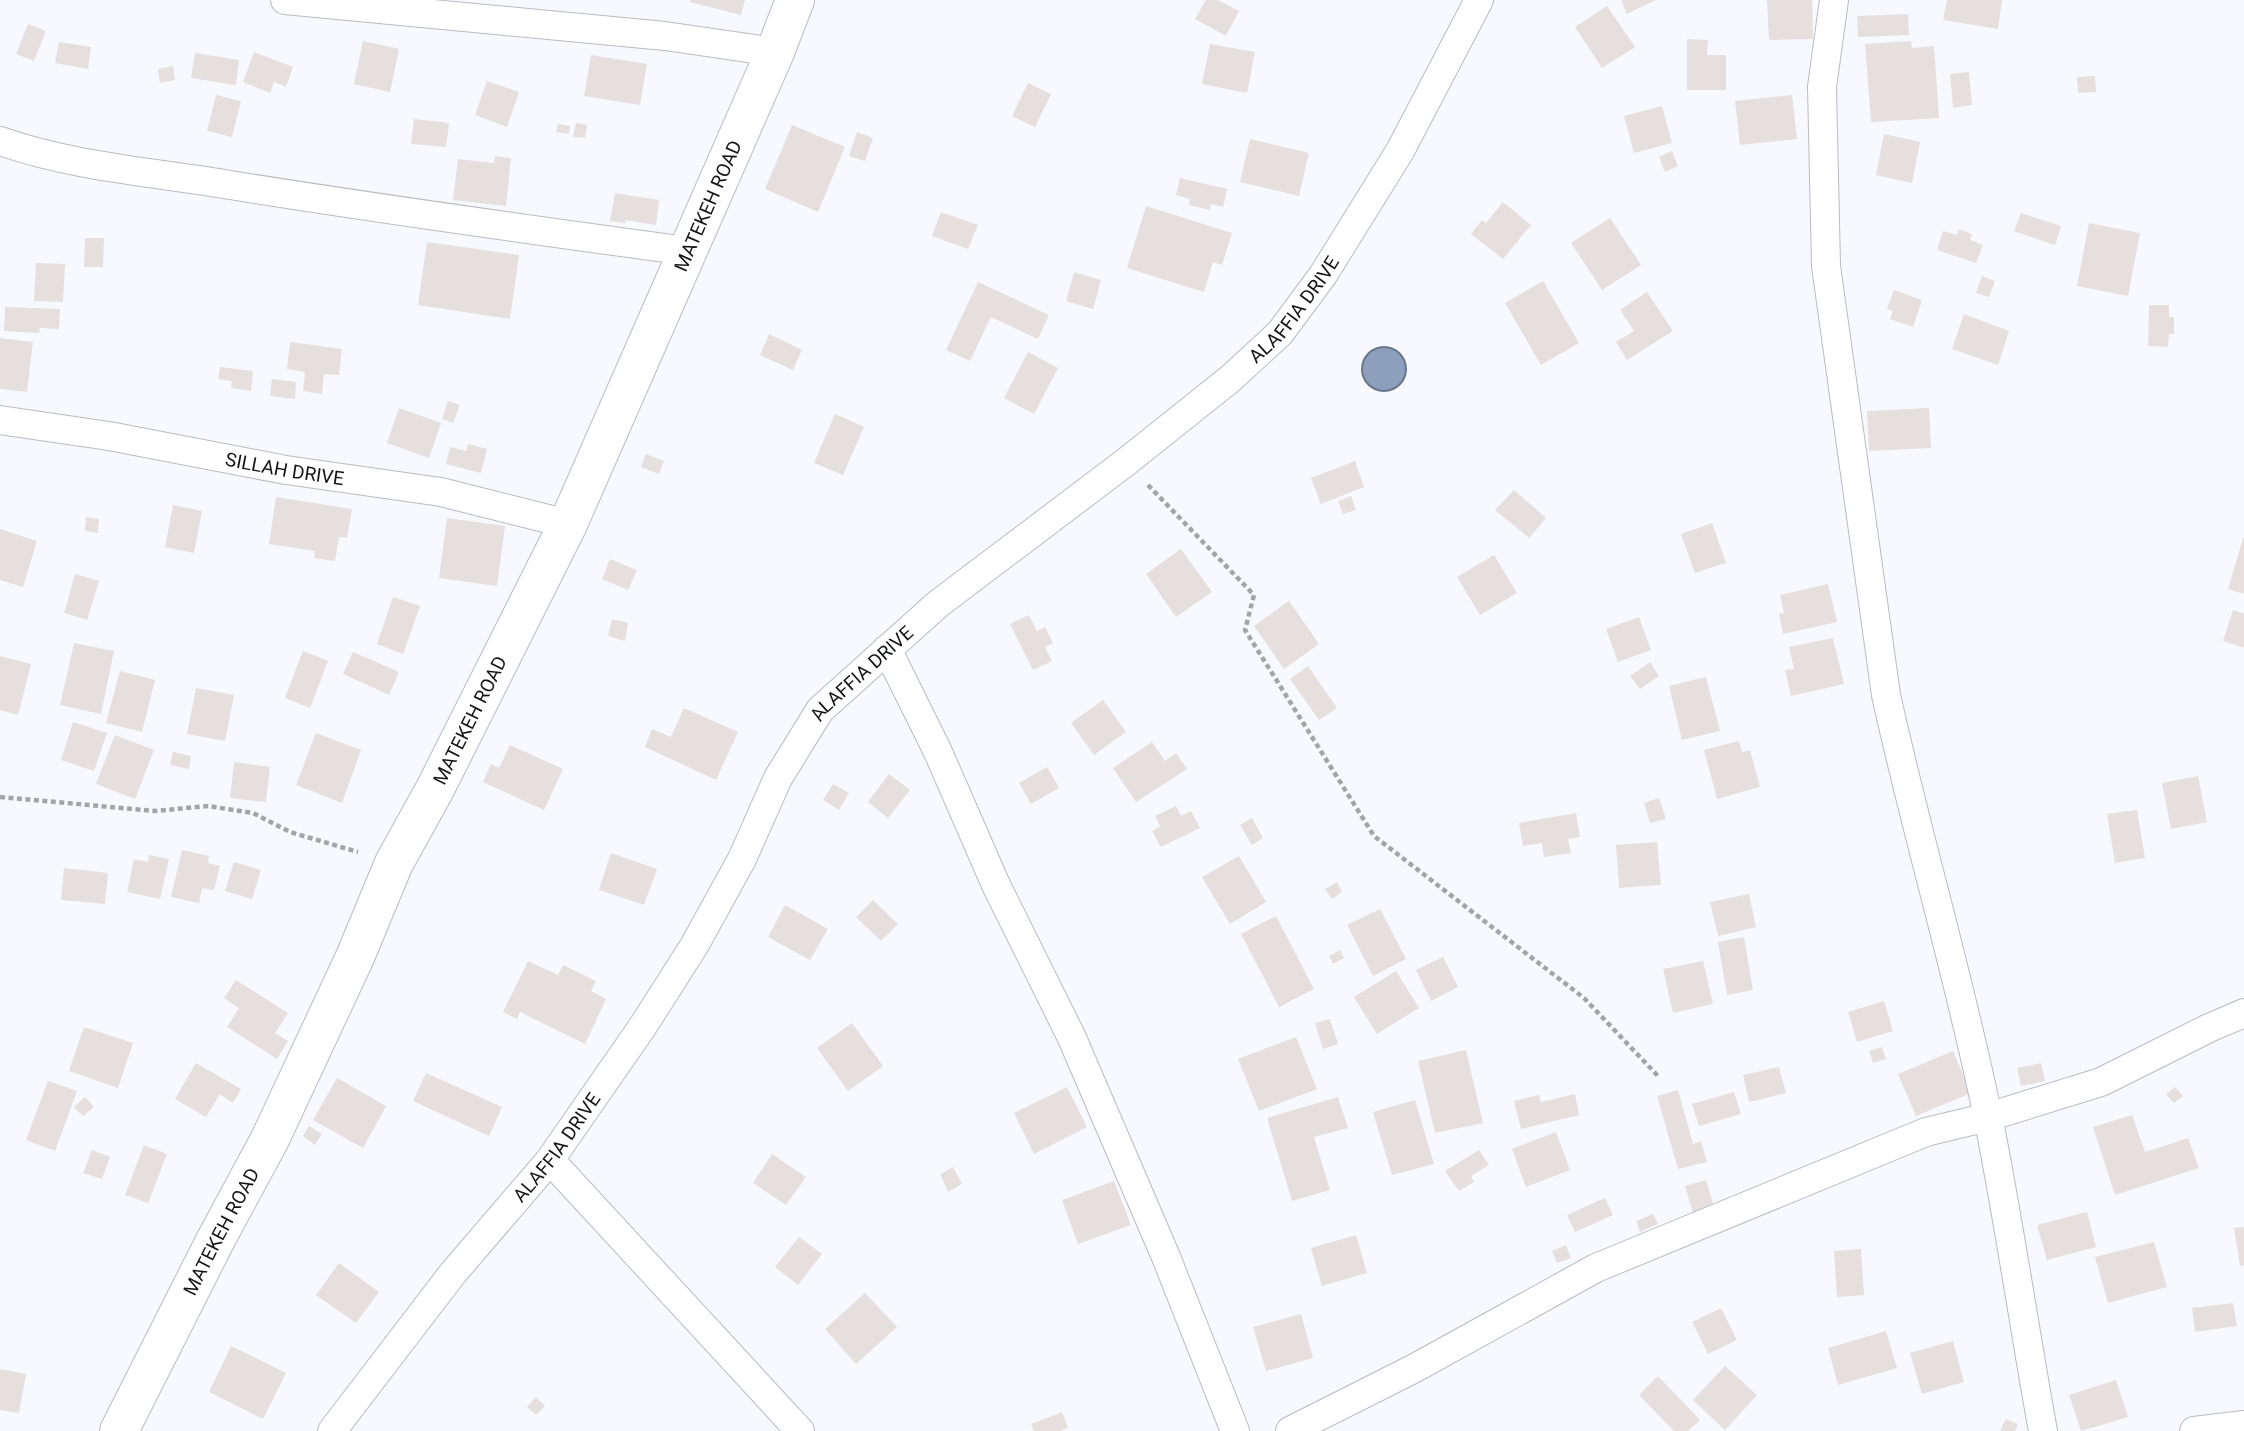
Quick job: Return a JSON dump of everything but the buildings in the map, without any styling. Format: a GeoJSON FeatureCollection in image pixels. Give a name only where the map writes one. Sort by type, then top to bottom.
{"type":"FeatureCollection","features":[{"type":"Feature","properties":{"kind":"street"},"geometry":{"type":"LineString","coordinates":[[285,0],[665,36],[775,52]]}},
{"type":"Feature","properties":{"kind":"street","name":"MATEKEH ROAD"},"geometry":{"type":"LineString","coordinates":[[119,1431],[270,1139],[355,957],[394,863],[435,789],[568,524],[775,52],[795,0]]}},
{"type":"Feature","properties":{"kind":"street","name":"ALAFFIA DRIVE"},"geometry":{"type":"LineString","coordinates":[[332,1431],[453,1273],[550,1160],[643,1026],[694,946],[742,859],[778,778],[820,710],[938,604],[1126,462],[1230,379],[1280,333],[1323,275],[1400,151],[1479,0]]}},
{"type":"Feature","properties":{"kind":"street"},"geometry":{"type":"LineString","coordinates":[[1833,0],[1822,87],[1826,266],[1886,695],[1901,764],[1948,942],[1988,1117],[2043,1431]]}},
{"type":"Feature","properties":{"kind":"street"},"geometry":{"type":"LineString","coordinates":[[0,141],[37,154],[332,202],[687,251]]}},
{"type":"Feature","properties":{"kind":"street","name":"SILLAH DRIVE"},"geometry":{"type":"LineString","coordinates":[[0,420],[110,436],[286,470],[441,492],[568,524]]}},
{"type":"Feature","properties":{"kind":"street"},"geometry":{"type":"LineString","coordinates":[[887,649],[938,752],[996,885],[1072,1038],[1166,1257],[1235,1431]]}},
{"type":"Feature","properties":{"kind":"street"},"geometry":{"type":"LineString","coordinates":[[1290,1431],[1415,1368],[1596,1268],[1926,1132],[1988,1117],[2101,1082],[2208,1028],[2244,1013]]}},
{"type":"Feature","properties":{"kind":"street"},"geometry":{"type":"LineString","coordinates":[[550,1160],[800,1431]]}},
{"type":"Feature","properties":{"kind":"street"},"geometry":{"type":"LineString","coordinates":[[2194,1431],[2244,1424]]}},
{"type":"Feature","properties":{"kind":"path"},"geometry":{"type":"LineString","coordinates":[[1126,462],[1254,595],[1245,630],[1374,836],[1584,998],[1658,1076]]}},
{"type":"Feature","properties":{"kind":"path"},"geometry":{"type":"LineString","coordinates":[[0,797],[155,811],[208,806],[253,813],[290,832],[394,863]]}},
{"type":"Feature","properties":{"kind":"water"},"geometry":{"type":"Polygon","coordinates":[[[1384,347],[1393,348],[1400,353],[1405,360],[1405,378],[1400,385],[1393,390],[1384,391],[1375,390],[1368,385],[1363,378],[1362,369],[1363,360],[1368,353],[1375,348],[1384,347]]]}}]}
